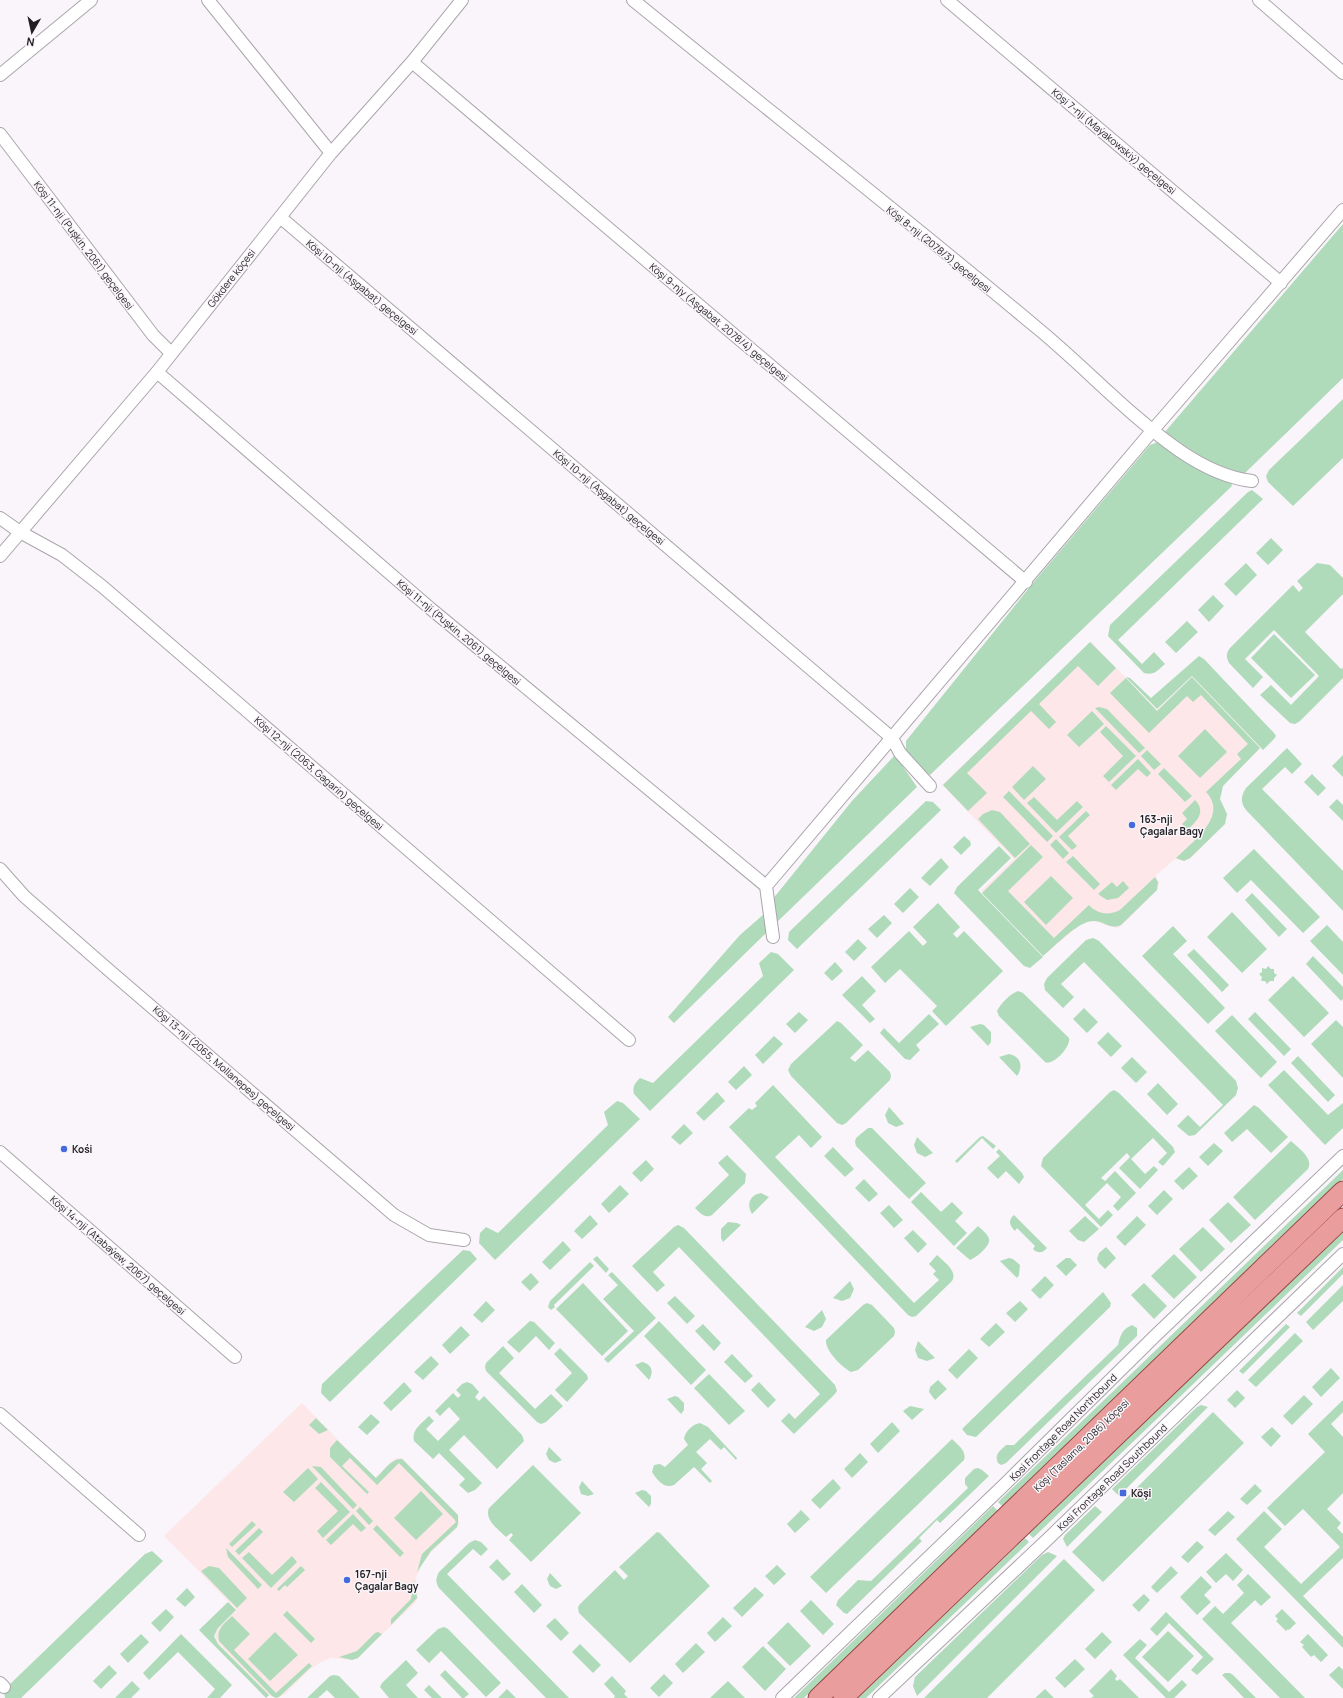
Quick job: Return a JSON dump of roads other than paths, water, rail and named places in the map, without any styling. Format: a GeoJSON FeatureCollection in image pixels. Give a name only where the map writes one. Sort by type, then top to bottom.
{"type":"FeatureCollection","features":[{"type":"Feature","properties":{"kind":"main road","name":"Köşi (Taslama, 2086) köçesi"},"geometry":{"type":"LineString","coordinates":[[818,1698],[1343,1191]]}},
{"type":"Feature","properties":{"kind":"main road","name":"Köşi (Taslama, 2086) köçesi"},"geometry":{"type":"LineString","coordinates":[[843,1698],[1343,1218]]}},
{"type":"Feature","properties":{"kind":"street"},"geometry":{"type":"LineString","coordinates":[[0,75],[91,0]]}},
{"type":"Feature","properties":{"kind":"street"},"geometry":{"type":"LineString","coordinates":[[208,0],[331,153]]}},
{"type":"Feature","properties":{"kind":"street","name":"Gökdere köçesi"},"geometry":{"type":"LineString","coordinates":[[0,556],[157,372],[331,153],[412,62],[462,0]]}},
{"type":"Feature","properties":{"kind":"street","name":"Köşi 8-nji (2078/3) geçelgesi"},"geometry":{"type":"LineString","coordinates":[[633,0],[1037,328],[1152,431],[1210,469],[1236,479],[1252,480]]}},
{"type":"Feature","properties":{"kind":"street","name":"Köşi 7-nji (Maýakowskiý) geçelgesi"},"geometry":{"type":"LineString","coordinates":[[947,0],[1281,282]]}},
{"type":"Feature","properties":{"kind":"street"},"geometry":{"type":"LineString","coordinates":[[1259,0],[1343,73]]}},
{"type":"Feature","properties":{"kind":"street","name":"Köşi 9-njy (Aşgabat, 2078/4) geçelgesi"},"geometry":{"type":"LineString","coordinates":[[412,62],[1026,582]]}},
{"type":"Feature","properties":{"kind":"street","name":"Köşi 11-nji (Puşkin, 2061) geçelgesi"},"geometry":{"type":"LineString","coordinates":[[0,134],[153,335],[171,353]]}},
{"type":"Feature","properties":{"kind":"street"},"geometry":{"type":"LineString","coordinates":[[773,937],[766,886],[1026,582],[1152,431],[1343,210]]}},
{"type":"Feature","properties":{"kind":"street","name":"Köşi 10-nji (Aşgabat) geçelgesi"},"geometry":{"type":"LineString","coordinates":[[280,217],[892,738],[900,753],[930,786]]}},
{"type":"Feature","properties":{"kind":"street","name":"Köşi 11-nji (Puşkin, 2061) geçelgesi"},"geometry":{"type":"LineString","coordinates":[[157,372],[431,609],[766,886]]}},
{"type":"Feature","properties":{"kind":"street","name":"Köşi 12-nji (2063, Gagarin) geçelgesi"},"geometry":{"type":"LineString","coordinates":[[0,518],[20,532],[62,555],[103,587],[629,1040]]}},
{"type":"Feature","properties":{"kind":"street","name":"Köşi 13-nji (2065, Mollanepes) geçelgesi"},"geometry":{"type":"LineString","coordinates":[[0,869],[24,896],[394,1215],[429,1235],[464,1240]]}},
{"type":"Feature","properties":{"kind":"street","name":"Köşi 14-nji (Atabaýew, 2067) geçelgesi"},"geometry":{"type":"LineString","coordinates":[[0,1152],[235,1357]]}},
{"type":"Feature","properties":{"kind":"street","name":"Kosi Frontage Road Northbound"},"geometry":{"type":"LineString","coordinates":[[782,1698],[1343,1156]]}},
{"type":"Feature","properties":{"kind":"street","name":"Kosi Frontage Road Southbound"},"geometry":{"type":"LineString","coordinates":[[879,1698],[1050,1537],[1343,1254]]}},
{"type":"Feature","properties":{"kind":"street"},"geometry":{"type":"LineString","coordinates":[[0,1414],[139,1535]]}},
{"type":"Feature","properties":{"kind":"place","name":"163-nji Çagalar Bagy"},"geometry":{"type":"Point","coordinates":[1132,825]}},
{"type":"Feature","properties":{"kind":"place","name":"Kośi"},"geometry":{"type":"Point","coordinates":[64,1149]}},
{"type":"Feature","properties":{"kind":"place","name":"Köşi"},"geometry":{"type":"Point","coordinates":[1123,1493]}},
{"type":"Feature","properties":{"kind":"place","name":"167-nji Çagalar Bagy"},"geometry":{"type":"Point","coordinates":[347,1580]}}]}
